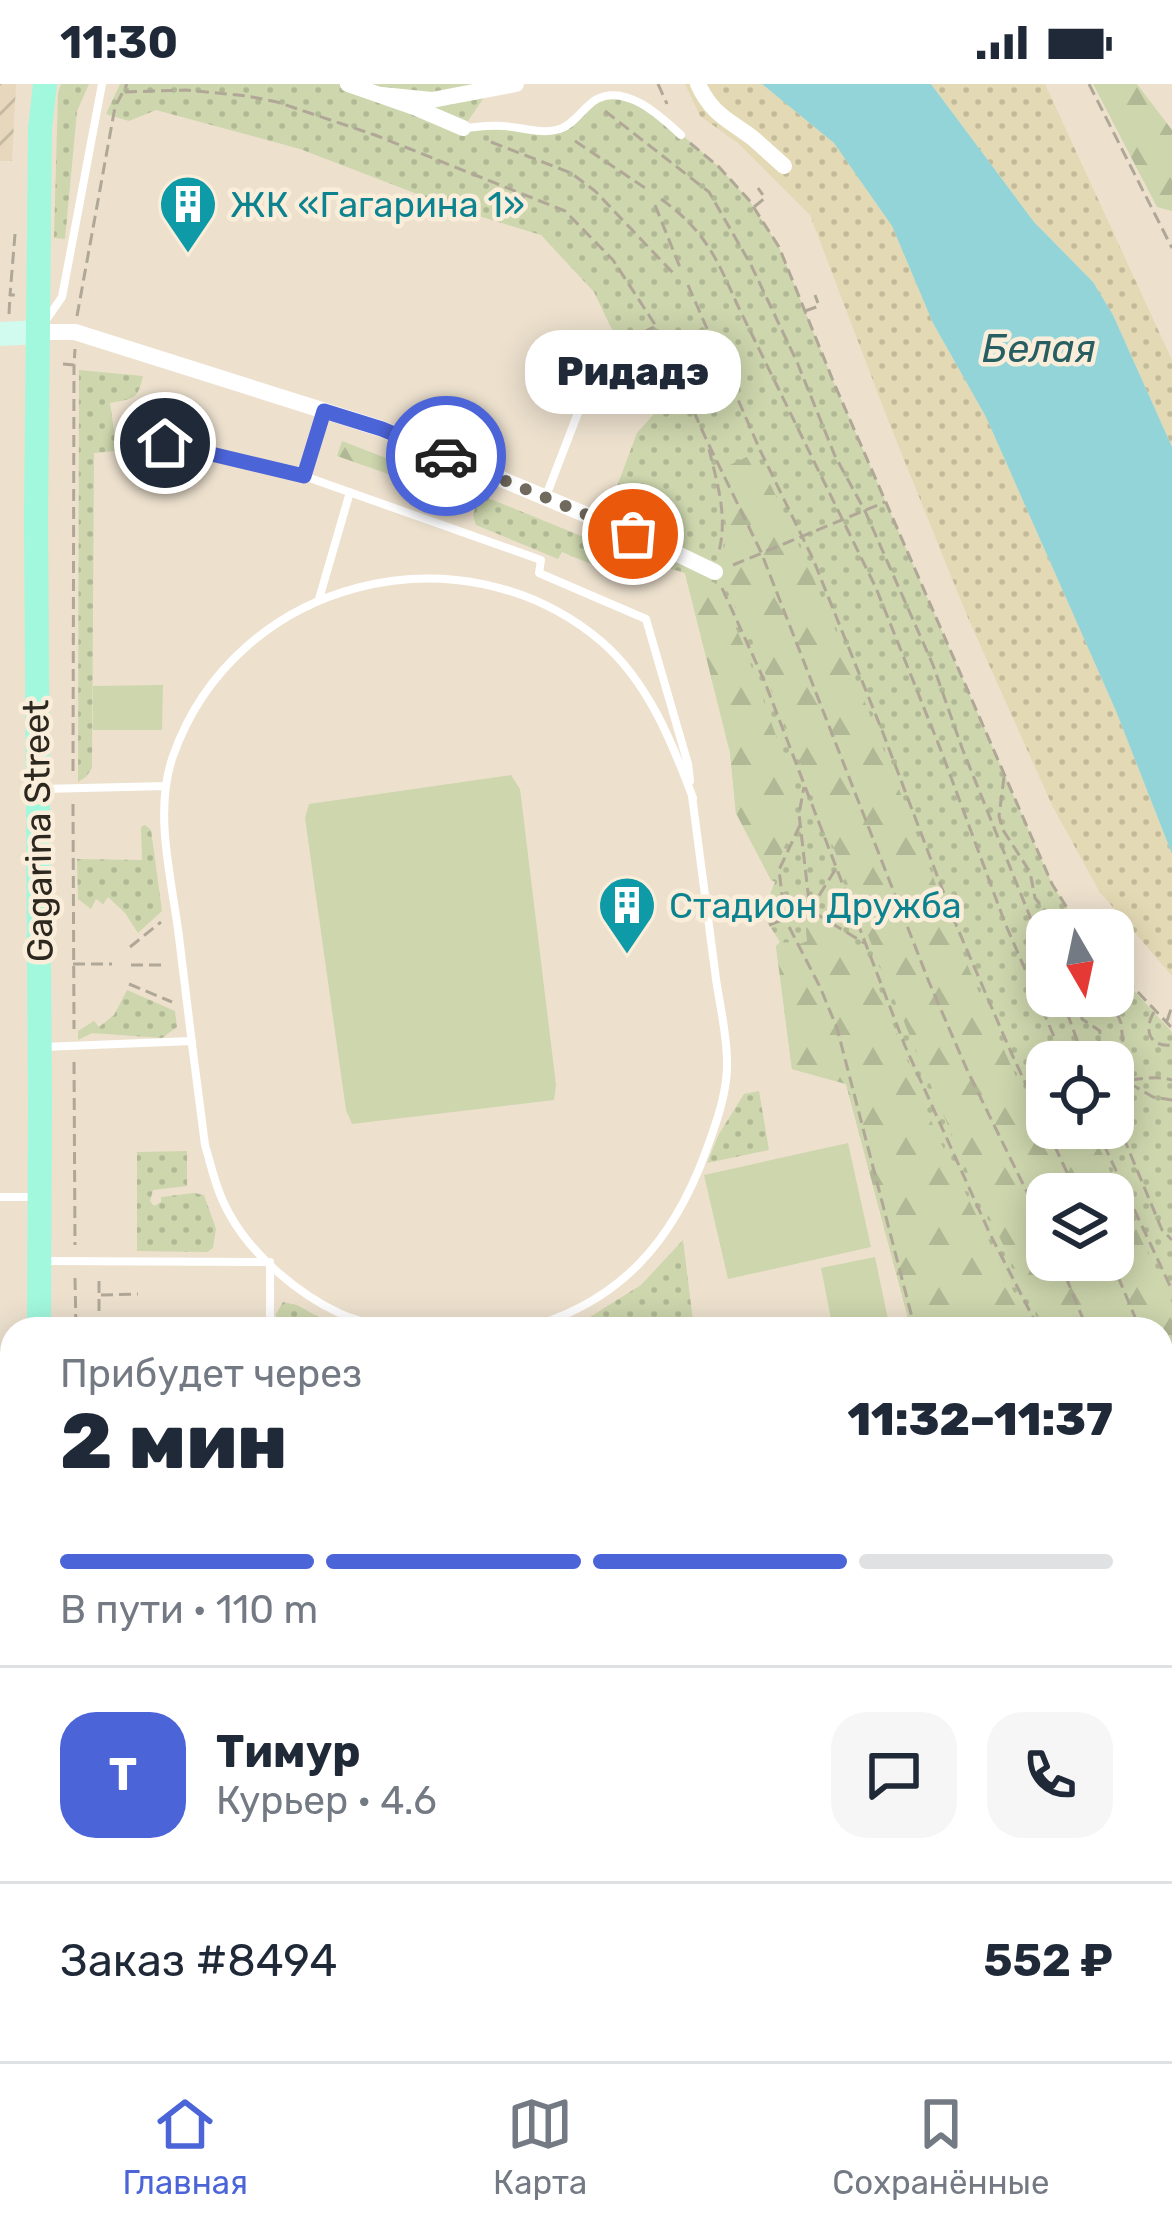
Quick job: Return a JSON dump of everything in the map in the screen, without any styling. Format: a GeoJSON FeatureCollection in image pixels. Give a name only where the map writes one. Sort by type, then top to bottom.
{"type":"FeatureCollection","features":[{"type":"Feature","properties":{"kind":"main road","name":"Gagarina Street"},"geometry":{"type":"LineString","coordinates":[[38,1317],[38,332],[40,128],[45,84]]}},
{"type":"Feature","properties":{"kind":"main road"},"geometry":{"type":"LineString","coordinates":[[0,334],[38,332]]}},
{"type":"Feature","properties":{"kind":"street"},"geometry":{"type":"LineString","coordinates":[[348,84],[463,128]]}},
{"type":"Feature","properties":{"kind":"street"},"geometry":{"type":"LineString","coordinates":[[382,95],[432,100],[516,84]]}},
{"type":"Feature","properties":{"kind":"street"},"geometry":{"type":"LineString","coordinates":[[698,84],[706,102],[724,120],[784,166]]}},
{"type":"Feature","properties":{"kind":"street"},"geometry":{"type":"LineString","coordinates":[[38,332],[75,332],[382,429],[663,547],[716,576]]}},
{"type":"Feature","properties":{"kind":"lane"},"geometry":{"type":"LineString","coordinates":[[38,332],[62,297],[102,84]]}},
{"type":"Feature","properties":{"kind":"lane"},"geometry":{"type":"LineString","coordinates":[[463,128],[559,129],[598,98],[613,95],[657,112],[681,135]]}},
{"type":"Feature","properties":{"kind":"lane"},"geometry":{"type":"LineString","coordinates":[[546,497],[593,374]]}},
{"type":"Feature","properties":{"kind":"lane"},"geometry":{"type":"LineString","coordinates":[[304,476],[324,411]]}},
{"type":"Feature","properties":{"kind":"lane"},"geometry":{"type":"LineString","coordinates":[[165,443],[304,476],[541,560],[539,573],[646,620],[688,764],[728,1065],[716,1124],[683,1208],[652,1252],[621,1280],[561,1317]]}},
{"type":"Feature","properties":{"kind":"lane"},"geometry":{"type":"LineString","coordinates":[[319,599],[350,493]]}},
{"type":"Feature","properties":{"kind":"lane"},"geometry":{"type":"LineString","coordinates":[[351,1317],[308,1295],[231,1218],[205,1145],[164,817],[172,759],[211,684],[258,637],[319,599],[360,587],[408,581],[457,580],[504,588],[571,618],[605,645],[638,682],[676,752],[693,798]]}},
{"type":"Feature","properties":{"kind":"lane"},"geometry":{"type":"LineString","coordinates":[[37,789],[166,786]]}},
{"type":"Feature","properties":{"kind":"lane"},"geometry":{"type":"LineString","coordinates":[[40,1048],[192,1041]]}},
{"type":"Feature","properties":{"kind":"lane"},"geometry":{"type":"LineString","coordinates":[[0,1197],[39,1197]]}},
{"type":"Feature","properties":{"kind":"lane"},"geometry":{"type":"LineString","coordinates":[[39,1261],[270,1262]]}},
{"type":"Feature","properties":{"kind":"lane"},"geometry":{"type":"LineString","coordinates":[[270,1262],[270,1317]]}},
{"type":"Feature","properties":{"kind":"path"},"geometry":{"type":"LineString","coordinates":[[1089,84],[1172,248]]}},
{"type":"Feature","properties":{"kind":"path"},"geometry":{"type":"LineString","coordinates":[[594,102],[697,180],[720,208],[752,266],[934,665],[1027,909]]}},
{"type":"Feature","properties":{"kind":"path"},"geometry":{"type":"LineString","coordinates":[[559,129],[648,190]]}},
{"type":"Feature","properties":{"kind":"path"},"geometry":{"type":"LineString","coordinates":[[681,135],[719,167],[754,207],[779,247],[1066,909]]}},
{"type":"Feature","properties":{"kind":"path"},"geometry":{"type":"LineString","coordinates":[[512,150],[571,173],[595,190],[675,275]]}},
{"type":"Feature","properties":{"kind":"path"},"geometry":{"type":"LineString","coordinates":[[754,207],[765,198],[758,188]]}},
{"type":"Feature","properties":{"kind":"path"},"geometry":{"type":"LineString","coordinates":[[661,199],[697,229],[716,255],[842,518],[906,660],[1004,923],[1056,1041]]}},
{"type":"Feature","properties":{"kind":"path"},"geometry":{"type":"LineString","coordinates":[[655,205],[681,270]]}},
{"type":"Feature","properties":{"kind":"path"},"geometry":{"type":"LineString","coordinates":[[688,284],[802,536],[954,920],[1068,1173]]}},
{"type":"Feature","properties":{"kind":"path"},"geometry":{"type":"LineString","coordinates":[[805,311],[819,306],[815,295]]}},
{"type":"Feature","properties":{"kind":"path"},"geometry":{"type":"LineString","coordinates":[[593,374],[614,346],[656,326]]}},
{"type":"Feature","properties":{"kind":"path"},"geometry":{"type":"LineString","coordinates":[[74,364],[76,1317]]}},
{"type":"Feature","properties":{"kind":"path"},"geometry":{"type":"LineString","coordinates":[[707,441],[724,530],[716,576],[764,680],[905,1046],[1033,1317]]}},
{"type":"Feature","properties":{"kind":"path"},"geometry":{"type":"LineString","coordinates":[[716,576],[886,502]]}},
{"type":"Feature","properties":{"kind":"path"},"geometry":{"type":"LineString","coordinates":[[1005,774],[999,816],[1003,830],[1030,872],[1035,898],[1044,909]]}},
{"type":"Feature","properties":{"kind":"path"},"geometry":{"type":"LineString","coordinates":[[804,785],[799,814],[810,910]]}},
{"type":"Feature","properties":{"kind":"path"},"geometry":{"type":"LineString","coordinates":[[800,825],[779,871],[785,920],[837,1028],[912,1317]]}},
{"type":"Feature","properties":{"kind":"path"},"geometry":{"type":"LineString","coordinates":[[769,925],[810,910],[836,868]]}},
{"type":"Feature","properties":{"kind":"path"},"geometry":{"type":"LineString","coordinates":[[130,947],[176,910]]}},
{"type":"Feature","properties":{"kind":"path"},"geometry":{"type":"LineString","coordinates":[[810,910],[866,945]]}},
{"type":"Feature","properties":{"kind":"path"},"geometry":{"type":"LineString","coordinates":[[73,964],[112,964]]}},
{"type":"Feature","properties":{"kind":"path"},"geometry":{"type":"LineString","coordinates":[[131,965],[182,965]]}},
{"type":"Feature","properties":{"kind":"path"},"geometry":{"type":"LineString","coordinates":[[129,983],[188,1009]]}},
{"type":"Feature","properties":{"kind":"path"},"geometry":{"type":"LineString","coordinates":[[1134,988],[1172,1028]]}},
{"type":"Feature","properties":{"kind":"path"},"geometry":{"type":"LineString","coordinates":[[1167,1022],[1172,1006]]}},
{"type":"Feature","properties":{"kind":"path"},"geometry":{"type":"LineString","coordinates":[[1155,1011],[1148,1032],[1160,1046],[1172,1045]]}},
{"type":"Feature","properties":{"kind":"path"},"geometry":{"type":"LineString","coordinates":[[1082,1017],[1100,1031],[1099,1041]]}},
{"type":"Feature","properties":{"kind":"path"},"geometry":{"type":"LineString","coordinates":[[1134,1081],[1172,1080]]}},
{"type":"Feature","properties":{"kind":"path"},"geometry":{"type":"LineString","coordinates":[[1134,1086],[1153,1097],[1172,1100]]}},
{"type":"Feature","properties":{"kind":"path"},"geometry":{"type":"LineString","coordinates":[[1106,1149],[1172,1290]]}},
{"type":"Feature","properties":{"kind":"path"},"geometry":{"type":"LineString","coordinates":[[1128,1149],[1162,1230],[1172,1240]]}},
{"type":"Feature","properties":{"kind":"path"},"geometry":{"type":"LineString","coordinates":[[99,1261],[99,1317]]}},
{"type":"Feature","properties":{"kind":"path"},"geometry":{"type":"LineString","coordinates":[[1068,1281],[1083,1317]]}},
{"type":"Feature","properties":{"kind":"path"},"geometry":{"type":"LineString","coordinates":[[1120,1281],[1135,1317]]}},
{"type":"Feature","properties":{"kind":"path"},"geometry":{"type":"LineString","coordinates":[[99,1295],[138,1294]]}},
{"type":"Feature","properties":{"kind":"shaded area"},"geometry":{"type":"Polygon","coordinates":[[[0,84],[16,84],[12,161],[0,161],[0,84]]]}},
{"type":"Feature","properties":{"kind":"green space"},"geometry":{"type":"Polygon","coordinates":[[[61,84],[89,84],[77,111],[65,239],[54,238],[61,84]]]}},
{"type":"Feature","properties":{"kind":"green space"},"geometry":{"type":"Polygon","coordinates":[[[120,84],[493,84],[464,127],[559,129],[599,98],[613,95],[657,113],[749,200],[779,247],[1052,884],[1068,909],[1026,909],[1026,1017],[1134,1017],[1134,991],[1172,1032],[1172,1317],[908,1317],[846,1084],[792,1069],[776,946],[780,942],[762,914],[775,882],[736,813],[730,752],[685,573],[637,559],[632,570],[603,558],[598,567],[562,552],[558,559],[476,525],[476,506],[462,500],[466,489],[596,542],[637,433],[653,415],[594,292],[541,235],[459,210],[300,149],[156,110],[129,121],[106,114],[120,84]]]}},
{"type":"Feature","properties":{"kind":"green space"},"geometry":{"type":"Polygon","coordinates":[[[1093,84],[1137,84],[1172,130],[1172,211],[1157,207],[1093,84]]]}},
{"type":"Feature","properties":{"kind":"green space"},"geometry":{"type":"Polygon","coordinates":[[[79,370],[143,376],[133,397],[110,403],[117,451],[94,453],[92,768],[78,782],[79,370]]]}},
{"type":"Feature","properties":{"kind":"green space"},"geometry":{"type":"Polygon","coordinates":[[[342,441],[466,489],[462,500],[337,456],[342,441]]]}},
{"type":"Feature","properties":{"kind":"green space"},"geometry":{"type":"Polygon","coordinates":[[[755,453],[840,641],[965,959],[1026,1099],[1026,1149],[1100,1149],[1111,1173],[1026,1173],[1026,1281],[1134,1281],[1134,1225],[1172,1303],[1172,1317],[1039,1317],[973,1184],[878,961],[751,637],[720,576],[727,530],[717,471],[755,453]]]}},
{"type":"Feature","properties":{"kind":"green space"},"geometry":{"type":"Polygon","coordinates":[[[685,573],[715,583],[744,646],[794,786],[788,838],[771,880],[736,813],[730,752],[685,573]]]}},
{"type":"Feature","properties":{"kind":"green space"},"geometry":{"type":"Polygon","coordinates":[[[163,685],[162,730],[93,730],[93,686],[163,685]]]}},
{"type":"Feature","properties":{"kind":"green space"},"geometry":{"type":"Polygon","coordinates":[[[511,775],[520,789],[556,1085],[554,1100],[352,1124],[346,1110],[305,818],[309,804],[511,775]]]}},
{"type":"Feature","properties":{"kind":"green space"},"geometry":{"type":"Polygon","coordinates":[[[141,827],[151,830],[162,911],[138,933],[108,897],[103,904],[96,899],[91,909],[78,899],[77,859],[142,860],[141,827]]]}},
{"type":"Feature","properties":{"kind":"green space"},"geometry":{"type":"Polygon","coordinates":[[[817,919],[863,949],[936,1133],[1026,1317],[908,1317],[846,1084],[792,1069],[776,946],[807,941],[805,920],[817,919]]]}},
{"type":"Feature","properties":{"kind":"green space"},"geometry":{"type":"Polygon","coordinates":[[[127,990],[175,1011],[177,1027],[162,1038],[92,1033],[78,1040],[78,1031],[94,1021],[99,1027],[114,1015],[127,990]]]}},
{"type":"Feature","properties":{"kind":"green space"},"geometry":{"type":"Polygon","coordinates":[[[759,1091],[769,1150],[707,1163],[744,1094],[759,1091]]]}},
{"type":"Feature","properties":{"kind":"green space"},"geometry":{"type":"Polygon","coordinates":[[[848,1143],[871,1247],[728,1279],[704,1175],[848,1143]]]}},
{"type":"Feature","properties":{"kind":"green space"},"geometry":{"type":"Polygon","coordinates":[[[187,1151],[187,1186],[153,1190],[150,1201],[154,1206],[161,1197],[204,1195],[216,1229],[213,1248],[207,1252],[137,1251],[137,1152],[187,1151]]]}},
{"type":"Feature","properties":{"kind":"green space"},"geometry":{"type":"Polygon","coordinates":[[[683,1240],[693,1317],[590,1317],[641,1285],[683,1240]]]}},
{"type":"Feature","properties":{"kind":"green space"},"geometry":{"type":"Polygon","coordinates":[[[875,1257],[888,1317],[831,1317],[821,1268],[875,1257]]]}},
{"type":"Feature","properties":{"kind":"green space"},"geometry":{"type":"Polygon","coordinates":[[[283,1302],[318,1317],[276,1317],[283,1302]]]}},
{"type":"Feature","properties":{"kind":"sand"},"geometry":{"type":"Polygon","coordinates":[[[685,84],[762,84],[834,143],[892,226],[933,323],[986,417],[1116,711],[1172,854],[1172,976],[1134,932],[1134,909],[1114,909],[1099,891],[1052,805],[968,618],[810,215],[738,143],[700,116],[685,84]]]}},
{"type":"Feature","properties":{"kind":"sand"},"geometry":{"type":"Polygon","coordinates":[[[931,84],[1045,84],[1172,360],[1172,447],[1113,315],[1093,282],[1034,222],[931,84]]]}},
{"type":"Feature","properties":{"kind":"water","name":"Белая"},"geometry":{"type":"Polygon","coordinates":[[[762,84],[931,84],[1034,222],[1093,282],[1113,315],[1172,447],[1172,854],[1116,711],[986,417],[933,323],[892,226],[834,143],[762,84]]]}},
{"type":"Feature","properties":{"kind":"way so far"},"geometry":{"type":"LineString","coordinates":[[446,456],[633,534]]}},
{"type":"Feature","properties":{"kind":"place","name":"ЖК «Гагарина 1»"},"geometry":{"type":"Point","coordinates":[188,255]}},
{"type":"Feature","properties":{"kind":"place","name":"Ридадэ"},"geometry":{"type":"Point","coordinates":[633,534]}},
{"type":"Feature","properties":{"kind":"place","name":"Стадион Дружба"},"geometry":{"type":"Point","coordinates":[627,956]}},
{"type":"Feature","properties":{"kind":"route"},"geometry":{"type":"LineString","coordinates":[[165,443],[304,476],[324,411],[446,456]]}}]}
